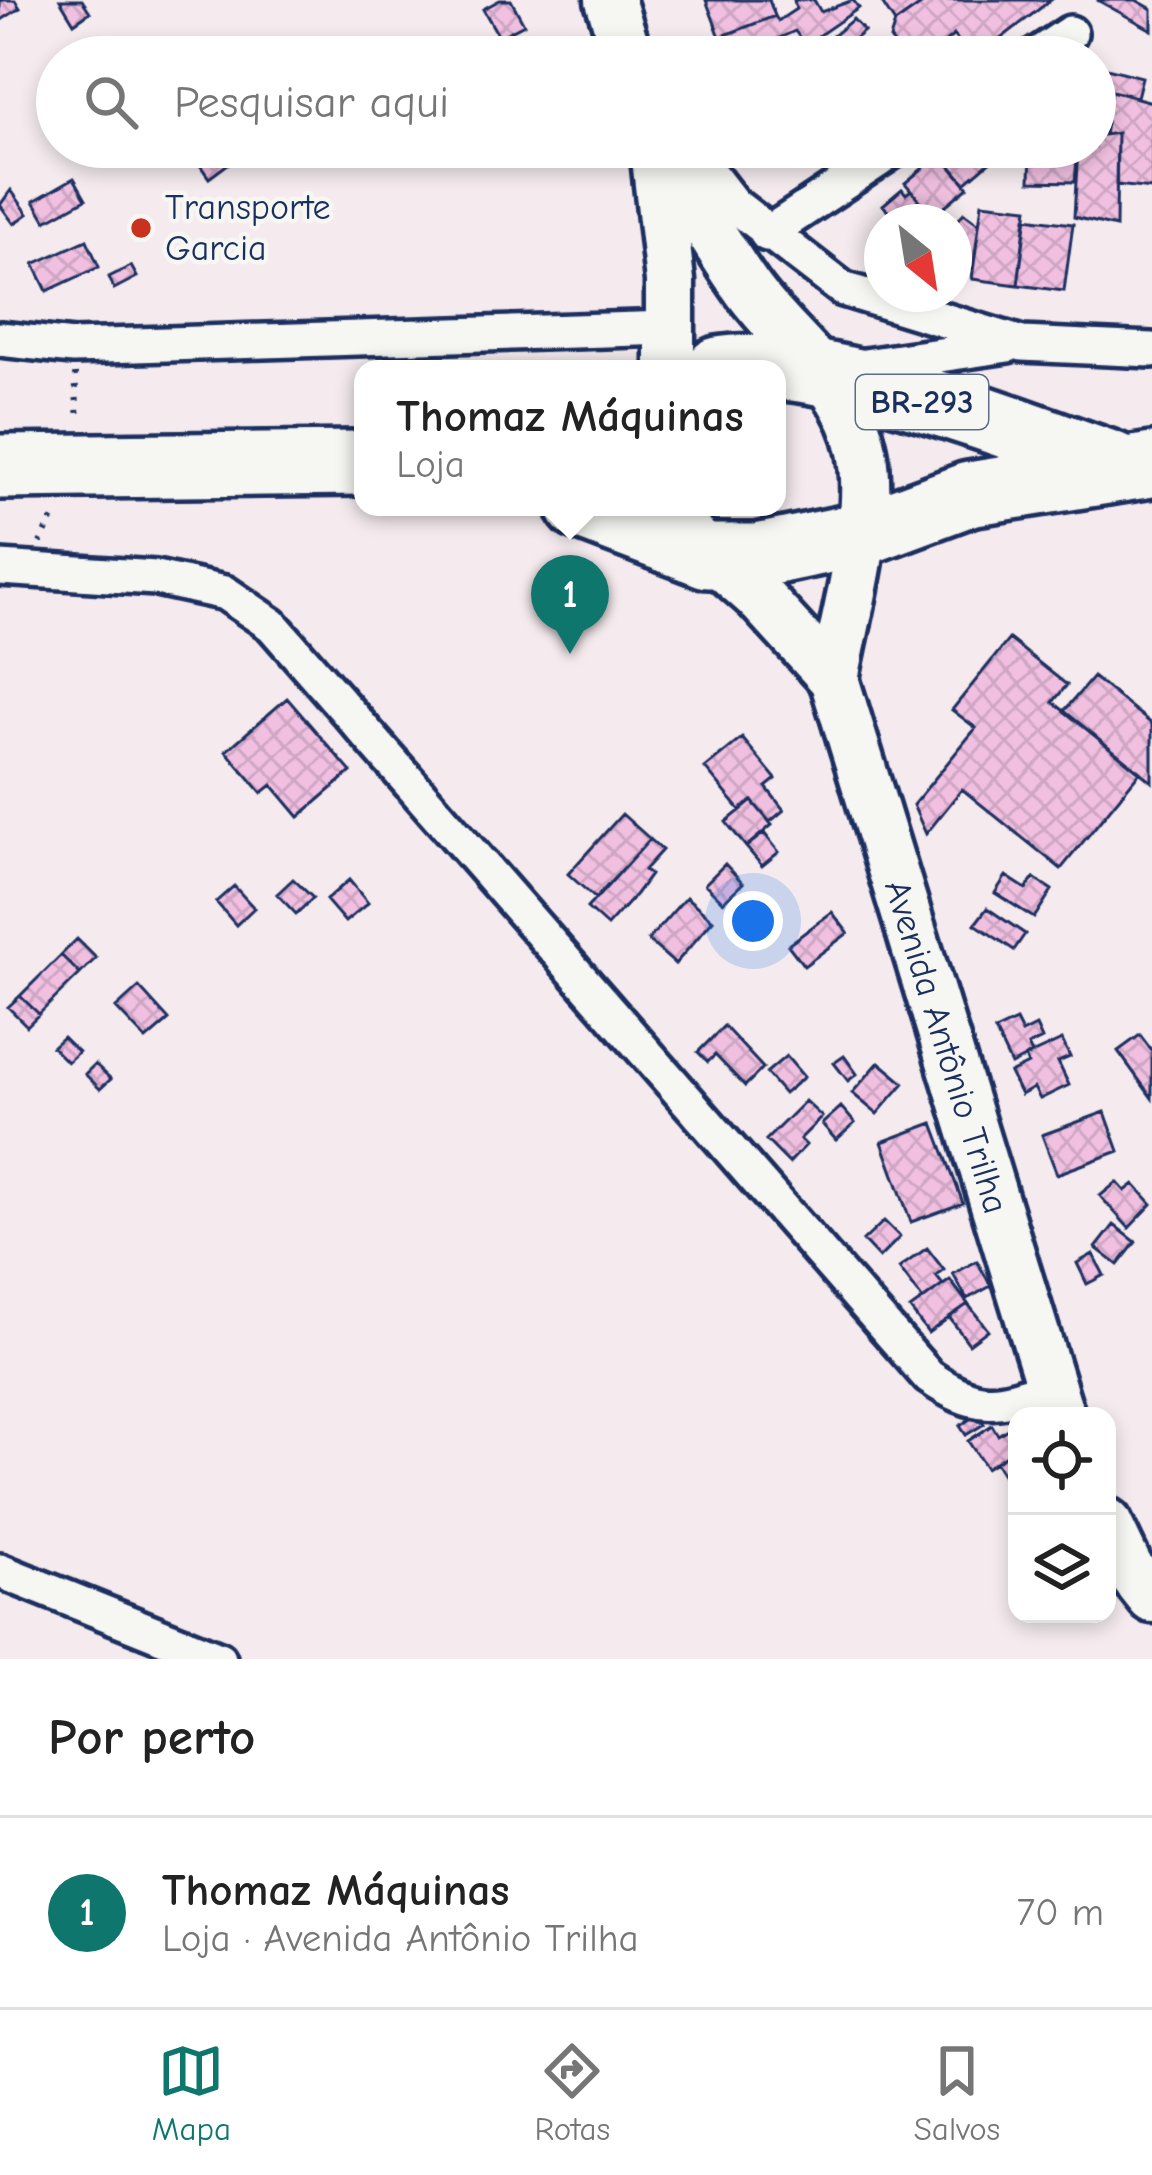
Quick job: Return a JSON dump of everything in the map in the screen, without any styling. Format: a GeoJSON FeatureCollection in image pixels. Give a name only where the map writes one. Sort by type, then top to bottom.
{"type":"FeatureCollection","features":[{"type":"Feature","properties":{"kind":"highway","name":"BR-293"},"geometry":{"type":"LineString","coordinates":[[786,366],[825,373],[1136,466]]}},
{"type":"Feature","properties":{"kind":"highway"},"geometry":{"type":"LineString","coordinates":[[0,466],[354,465]]}},
{"type":"Feature","properties":{"kind":"highway","name":"BR-293"},"geometry":{"type":"LineString","coordinates":[[603,516],[708,556],[757,556],[859,535],[969,494],[1136,466]]}},
{"type":"Feature","properties":{"kind":"main road"},"geometry":{"type":"LineString","coordinates":[[610,0],[621,36]]}},
{"type":"Feature","properties":{"kind":"main road"},"geometry":{"type":"LineString","coordinates":[[658,168],[670,349]]}},
{"type":"Feature","properties":{"kind":"main road","name":"Avenida Antônio Trilha"},"geometry":{"type":"LineString","coordinates":[[670,168],[750,292],[825,373],[848,409],[862,450],[866,493],[834,679]]}},
{"type":"Feature","properties":{"kind":"main road","name":"Avenida Antônio Trilha"},"geometry":{"type":"LineString","coordinates":[[676,516],[708,556],[759,597],[834,679],[1054,1401]]}},
{"type":"Feature","properties":{"kind":"main road"},"geometry":{"type":"LineString","coordinates":[[1116,1542],[1129,1569],[1152,1598]]}},
{"type":"Feature","properties":{"kind":"street"},"geometry":{"type":"LineString","coordinates":[[1064,36],[1070,32]]}},
{"type":"Feature","properties":{"kind":"street"},"geometry":{"type":"LineString","coordinates":[[705,168],[733,204],[843,290],[1022,344]]}},
{"type":"Feature","properties":{"kind":"street"},"geometry":{"type":"LineString","coordinates":[[767,233],[866,168]]}},
{"type":"Feature","properties":{"kind":"street"},"geometry":{"type":"LineString","coordinates":[[0,339],[73,347],[670,349]]}},
{"type":"Feature","properties":{"kind":"street"},"geometry":{"type":"LineString","coordinates":[[825,373],[1022,344],[1152,350]]}},
{"type":"Feature","properties":{"kind":"street"},"geometry":{"type":"LineString","coordinates":[[0,568],[156,578],[225,593],[272,626],[929,1377],[959,1398],[1003,1405],[1054,1401]]}},
{"type":"Feature","properties":{"kind":"street"},"geometry":{"type":"LineString","coordinates":[[0,1571],[219,1659]]}},
{"type":"Feature","properties":{"kind":"building"},"geometry":{"type":"Polygon","coordinates":[[[0,0],[15,0],[20,8],[0,21],[0,0]]]}},
{"type":"Feature","properties":{"kind":"building"},"geometry":{"type":"Polygon","coordinates":[[[60,0],[82,0],[90,12],[74,23],[60,0]]]}},
{"type":"Feature","properties":{"kind":"building"},"geometry":{"type":"Polygon","coordinates":[[[511,0],[524,24],[498,36],[483,9],[511,0]]]}},
{"type":"Feature","properties":{"kind":"building"},"geometry":{"type":"Polygon","coordinates":[[[706,0],[769,0],[775,16],[720,36],[706,0]]]}},
{"type":"Feature","properties":{"kind":"building"},"geometry":{"type":"Polygon","coordinates":[[[794,0],[814,0],[821,12],[853,0],[859,8],[818,36],[799,36],[795,31],[784,36],[723,36],[775,16],[778,21],[796,9],[794,0]]]}},
{"type":"Feature","properties":{"kind":"building"},"geometry":{"type":"Polygon","coordinates":[[[880,0],[928,0],[895,23],[880,0]]]}},
{"type":"Feature","properties":{"kind":"building"},"geometry":{"type":"Polygon","coordinates":[[[928,0],[1051,0],[1004,36],[891,36],[895,23],[928,0]]]}},
{"type":"Feature","properties":{"kind":"building"},"geometry":{"type":"Polygon","coordinates":[[[1097,0],[1136,0],[1152,9],[1152,30],[1097,0]]]}},
{"type":"Feature","properties":{"kind":"building"},"geometry":{"type":"Polygon","coordinates":[[[853,19],[864,31],[858,36],[832,36],[853,19]]]}},
{"type":"Feature","properties":{"kind":"building"},"geometry":{"type":"Polygon","coordinates":[[[1116,70],[1142,77],[1137,97],[1116,92],[1116,70]]]}},
{"type":"Feature","properties":{"kind":"building"},"geometry":{"type":"Polygon","coordinates":[[[1116,92],[1152,102],[1152,189],[1116,185],[1116,92]]]}},
{"type":"Feature","properties":{"kind":"building"},"geometry":{"type":"Polygon","coordinates":[[[1117,133],[1116,227],[1074,217],[1077,168],[1116,168],[1117,133]]]}},
{"type":"Feature","properties":{"kind":"building"},"geometry":{"type":"Polygon","coordinates":[[[202,168],[223,168],[209,178],[202,168]]]}},
{"type":"Feature","properties":{"kind":"building"},"geometry":{"type":"Polygon","coordinates":[[[923,168],[952,168],[968,187],[947,204],[923,204],[905,183],[923,168]]]}},
{"type":"Feature","properties":{"kind":"building"},"geometry":{"type":"Polygon","coordinates":[[[952,168],[983,168],[965,183],[952,168]]]}},
{"type":"Feature","properties":{"kind":"building"},"geometry":{"type":"Polygon","coordinates":[[[1030,168],[1076,168],[1075,182],[1030,181],[1030,168]]]}},
{"type":"Feature","properties":{"kind":"building"},"geometry":{"type":"Polygon","coordinates":[[[74,178],[86,199],[46,221],[34,201],[74,178]]]}},
{"type":"Feature","properties":{"kind":"building"},"geometry":{"type":"Polygon","coordinates":[[[902,189],[906,194],[911,190],[923,204],[884,204],[902,189]]]}},
{"type":"Feature","properties":{"kind":"building"},"geometry":{"type":"Polygon","coordinates":[[[11,190],[28,214],[14,224],[0,205],[11,190]]]}},
{"type":"Feature","properties":{"kind":"building"},"geometry":{"type":"Polygon","coordinates":[[[982,203],[1028,208],[1018,285],[972,279],[982,203]]]}},
{"type":"Feature","properties":{"kind":"building"},"geometry":{"type":"Polygon","coordinates":[[[1026,218],[1073,224],[1064,291],[1018,285],[1026,218]]]}},
{"type":"Feature","properties":{"kind":"building"},"geometry":{"type":"Polygon","coordinates":[[[972,219],[979,224],[972,269],[972,219]]]}},
{"type":"Feature","properties":{"kind":"building"},"geometry":{"type":"Polygon","coordinates":[[[87,240],[99,267],[47,291],[34,264],[87,240]]]}},
{"type":"Feature","properties":{"kind":"building"},"geometry":{"type":"Polygon","coordinates":[[[131,266],[137,277],[114,289],[109,277],[131,266]]]}},
{"type":"Feature","properties":{"kind":"building"},"geometry":{"type":"Polygon","coordinates":[[[1009,639],[1067,685],[1053,702],[1140,772],[1061,869],[962,789],[926,834],[913,805],[976,728],[952,710],[1009,639]]]}},
{"type":"Feature","properties":{"kind":"building"},"geometry":{"type":"Polygon","coordinates":[[[1093,677],[1152,724],[1152,782],[1064,711],[1093,677]]]}},
{"type":"Feature","properties":{"kind":"building"},"geometry":{"type":"Polygon","coordinates":[[[287,698],[351,772],[299,817],[272,785],[262,793],[226,751],[287,698]]]}},
{"type":"Feature","properties":{"kind":"building"},"geometry":{"type":"Polygon","coordinates":[[[742,738],[776,779],[766,787],[784,810],[770,822],[752,801],[740,810],[705,768],[742,738]]]}},
{"type":"Feature","properties":{"kind":"building"},"geometry":{"type":"Polygon","coordinates":[[[752,801],[772,825],[746,847],[726,822],[752,801]]]}},
{"type":"Feature","properties":{"kind":"building"},"geometry":{"type":"Polygon","coordinates":[[[622,814],[650,839],[596,899],[568,874],[622,814]]]}},
{"type":"Feature","properties":{"kind":"building"},"geometry":{"type":"Polygon","coordinates":[[[764,833],[779,852],[762,866],[746,847],[764,833]]]}},
{"type":"Feature","properties":{"kind":"building"},"geometry":{"type":"Polygon","coordinates":[[[650,839],[662,850],[644,870],[650,875],[607,926],[587,908],[650,839]]]}},
{"type":"Feature","properties":{"kind":"building"},"geometry":{"type":"Polygon","coordinates":[[[725,864],[743,883],[723,902],[705,884],[725,864]]]}},
{"type":"Feature","properties":{"kind":"building"},"geometry":{"type":"Polygon","coordinates":[[[1006,876],[1026,889],[1034,878],[1052,890],[1034,918],[995,893],[1006,876]]]}},
{"type":"Feature","properties":{"kind":"building"},"geometry":{"type":"Polygon","coordinates":[[[293,879],[313,898],[296,914],[277,894],[293,879]]]}},
{"type":"Feature","properties":{"kind":"building"},"geometry":{"type":"Polygon","coordinates":[[[349,880],[368,903],[345,922],[326,900],[349,880]]]}},
{"type":"Feature","properties":{"kind":"building"},"geometry":{"type":"Polygon","coordinates":[[[234,886],[254,908],[236,925],[216,902],[234,886]]]}},
{"type":"Feature","properties":{"kind":"building"},"geometry":{"type":"Polygon","coordinates":[[[686,897],[713,920],[675,964],[648,940],[686,897]]]}},
{"type":"Feature","properties":{"kind":"building"},"geometry":{"type":"Polygon","coordinates":[[[987,908],[1025,934],[1014,950],[975,924],[987,908]]]}},
{"type":"Feature","properties":{"kind":"building"},"geometry":{"type":"Polygon","coordinates":[[[832,912],[848,933],[804,966],[788,945],[832,912]]]}},
{"type":"Feature","properties":{"kind":"building"},"geometry":{"type":"Polygon","coordinates":[[[77,939],[96,958],[80,974],[61,955],[77,939]]]}},
{"type":"Feature","properties":{"kind":"building"},"geometry":{"type":"Polygon","coordinates":[[[61,955],[80,974],[39,1014],[20,996],[61,955]]]}},
{"type":"Feature","properties":{"kind":"building"},"geometry":{"type":"Polygon","coordinates":[[[139,987],[169,1020],[146,1040],[116,1008],[139,987]]]}},
{"type":"Feature","properties":{"kind":"building"},"geometry":{"type":"Polygon","coordinates":[[[20,996],[39,1014],[27,1026],[8,1007],[20,996]]]}},
{"type":"Feature","properties":{"kind":"building"},"geometry":{"type":"Polygon","coordinates":[[[1016,1021],[1022,1033],[1036,1026],[1042,1039],[1028,1046],[1032,1054],[1011,1065],[995,1031],[1016,1021]]]}},
{"type":"Feature","properties":{"kind":"building"},"geometry":{"type":"Polygon","coordinates":[[[724,1026],[763,1068],[745,1086],[715,1055],[708,1062],[698,1052],[724,1026]]]}},
{"type":"Feature","properties":{"kind":"building"},"geometry":{"type":"Polygon","coordinates":[[[1140,1035],[1152,1051],[1152,1098],[1118,1051],[1140,1035]]]}},
{"type":"Feature","properties":{"kind":"building"},"geometry":{"type":"Polygon","coordinates":[[[63,1037],[78,1052],[67,1062],[52,1047],[63,1037]]]}},
{"type":"Feature","properties":{"kind":"building"},"geometry":{"type":"Polygon","coordinates":[[[1062,1040],[1070,1057],[1058,1062],[1069,1085],[1040,1099],[1034,1088],[1021,1095],[1010,1073],[1028,1064],[1025,1057],[1062,1040]]]}},
{"type":"Feature","properties":{"kind":"building"},"geometry":{"type":"Polygon","coordinates":[[[786,1056],[804,1077],[784,1094],[766,1073],[786,1056]]]}},
{"type":"Feature","properties":{"kind":"building"},"geometry":{"type":"Polygon","coordinates":[[[844,1056],[857,1074],[848,1081],[834,1063],[844,1056]]]}},
{"type":"Feature","properties":{"kind":"building"},"geometry":{"type":"Polygon","coordinates":[[[879,1062],[904,1083],[877,1114],[852,1093],[879,1062]]]}},
{"type":"Feature","properties":{"kind":"building"},"geometry":{"type":"Polygon","coordinates":[[[95,1064],[111,1079],[100,1089],[85,1074],[95,1064]]]}},
{"type":"Feature","properties":{"kind":"building"},"geometry":{"type":"Polygon","coordinates":[[[805,1101],[822,1117],[800,1139],[806,1145],[789,1163],[766,1140],[805,1101]]]}},
{"type":"Feature","properties":{"kind":"building"},"geometry":{"type":"Polygon","coordinates":[[[841,1107],[855,1123],[836,1140],[822,1124],[841,1107]]]}},
{"type":"Feature","properties":{"kind":"building"},"geometry":{"type":"Polygon","coordinates":[[[1105,1112],[1119,1151],[1057,1174],[1042,1135],[1105,1112]]]}},
{"type":"Feature","properties":{"kind":"building"},"geometry":{"type":"Polygon","coordinates":[[[933,1123],[963,1203],[911,1222],[882,1142],[933,1123]]]}},
{"type":"Feature","properties":{"kind":"building"},"geometry":{"type":"Polygon","coordinates":[[[1117,1182],[1125,1191],[1134,1184],[1152,1204],[1129,1228],[1100,1196],[1117,1182]]]}},
{"type":"Feature","properties":{"kind":"building"},"geometry":{"type":"Polygon","coordinates":[[[884,1221],[900,1237],[879,1258],[863,1241],[884,1221]]]}},
{"type":"Feature","properties":{"kind":"building"},"geometry":{"type":"Polygon","coordinates":[[[1114,1225],[1136,1242],[1118,1265],[1096,1248],[1114,1225]]]}},
{"type":"Feature","properties":{"kind":"building"},"geometry":{"type":"Polygon","coordinates":[[[927,1248],[944,1270],[936,1276],[943,1285],[923,1300],[899,1268],[927,1248]]]}},
{"type":"Feature","properties":{"kind":"building"},"geometry":{"type":"Polygon","coordinates":[[[1093,1254],[1104,1275],[1087,1284],[1077,1263],[1093,1254]]]}},
{"type":"Feature","properties":{"kind":"building"},"geometry":{"type":"Polygon","coordinates":[[[977,1261],[991,1286],[967,1299],[953,1274],[977,1261]]]}},
{"type":"Feature","properties":{"kind":"building"},"geometry":{"type":"Polygon","coordinates":[[[950,1280],[968,1304],[928,1333],[910,1309],[950,1280]]]}},
{"type":"Feature","properties":{"kind":"building"},"geometry":{"type":"Polygon","coordinates":[[[968,1304],[988,1330],[969,1344],[949,1317],[968,1304]]]}},
{"type":"Feature","properties":{"kind":"building"},"geometry":{"type":"Polygon","coordinates":[[[977,1414],[984,1424],[966,1435],[960,1426],[977,1414]]]}},
{"type":"Feature","properties":{"kind":"building"},"geometry":{"type":"Polygon","coordinates":[[[992,1425],[998,1435],[1008,1429],[1008,1454],[986,1468],[968,1441],[992,1425]]]}},
{"type":"Feature","properties":{"kind":"building"},"geometry":{"type":"Polygon","coordinates":[[[1008,1454],[1008,1478],[1006,1479],[995,1462],[1008,1454]]]}},
{"type":"Feature","properties":{"kind":"place","name":"Transporte Garcia"},"geometry":{"type":"Point","coordinates":[141,228]}},
{"type":"Feature","properties":{"kind":"place","name":"Thomaz Máquinas"},"geometry":{"type":"Point","coordinates":[570,654]}}]}
